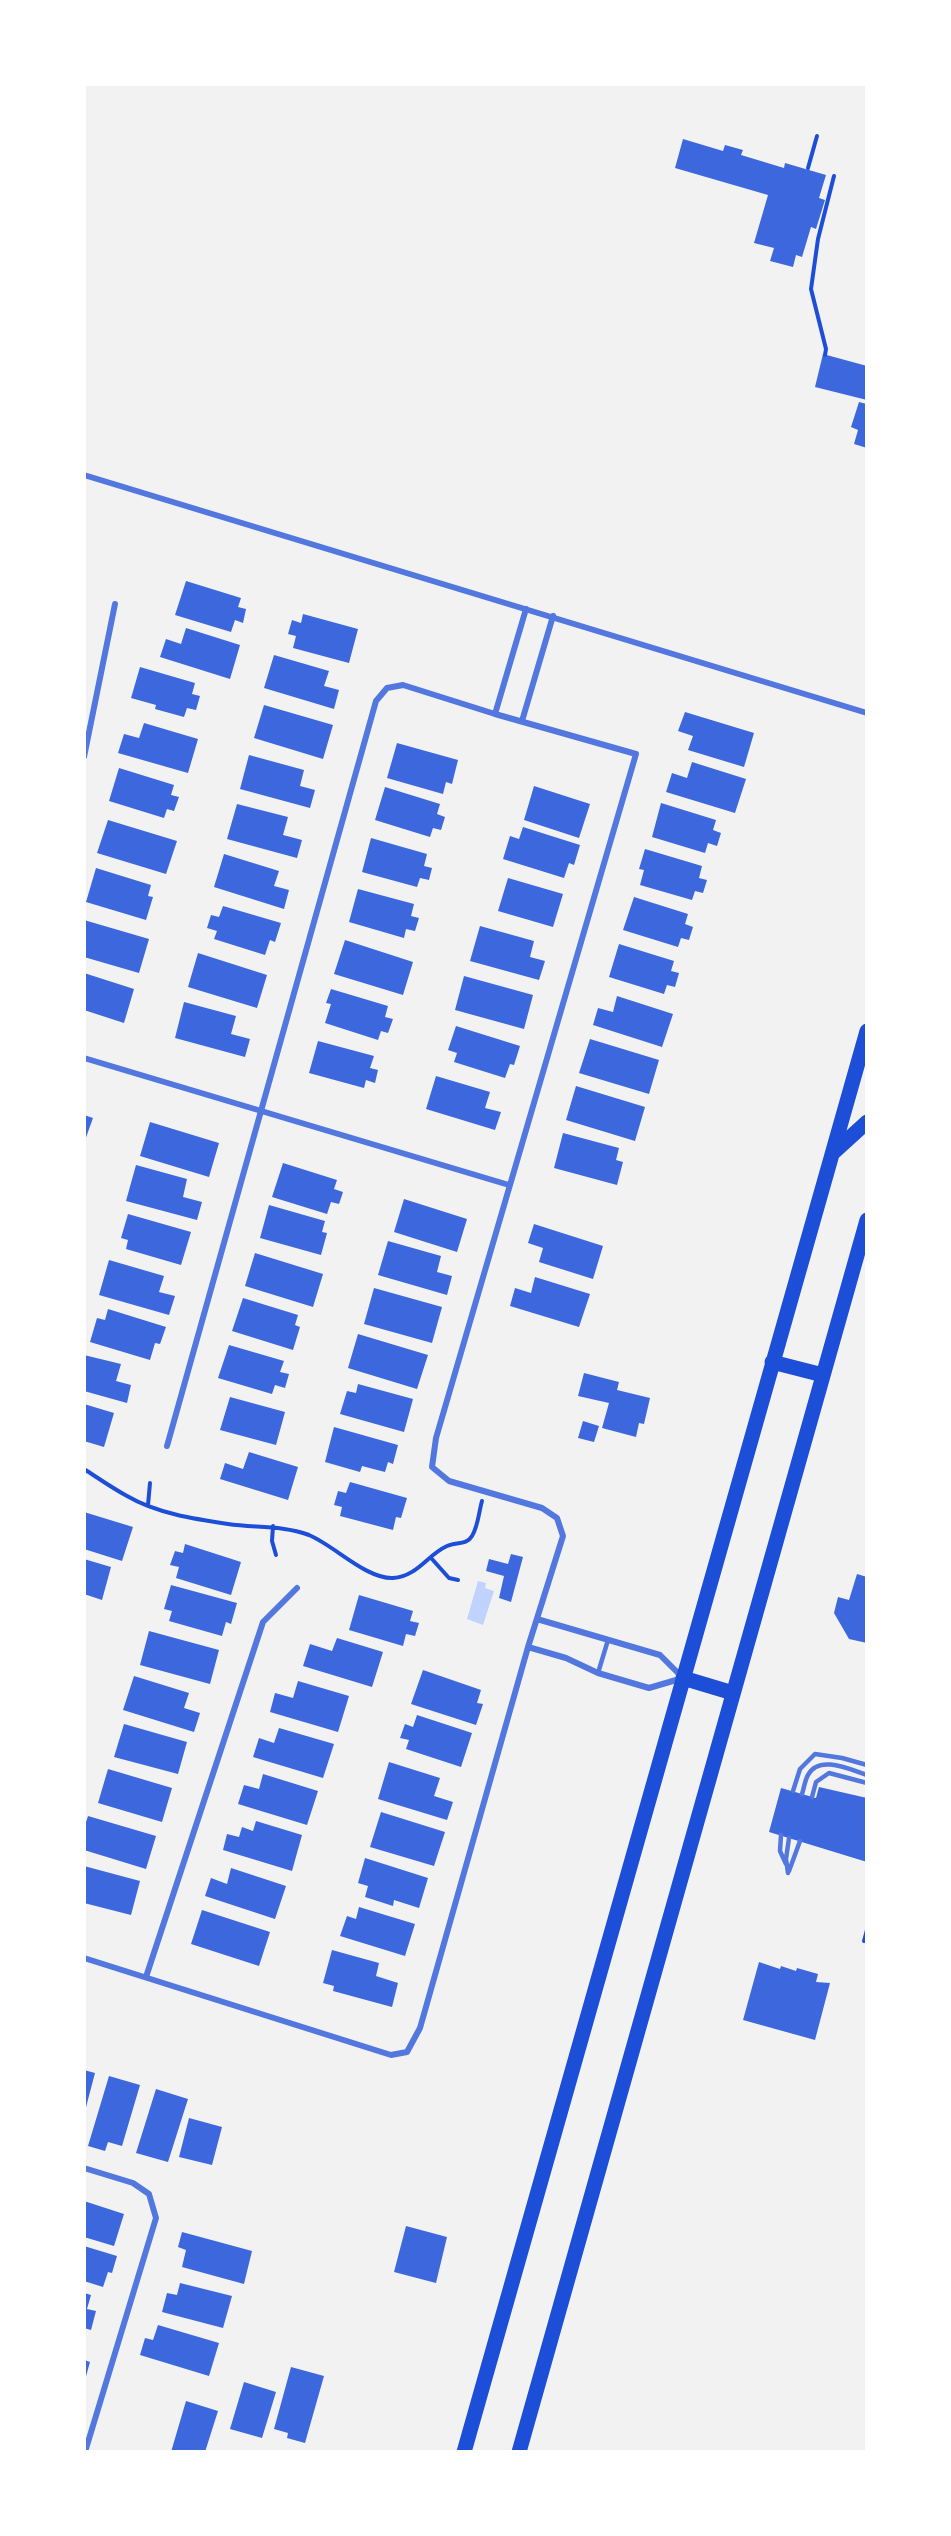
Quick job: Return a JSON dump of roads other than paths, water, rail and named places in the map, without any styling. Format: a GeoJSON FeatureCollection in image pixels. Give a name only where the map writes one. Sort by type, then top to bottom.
{"type":"FeatureCollection","features":[{"type":"Feature","properties":{"kind":"main road"},"geometry":{"type":"LineString","coordinates":[[464,2452],[867,1031]]}},
{"type":"Feature","properties":{"kind":"main road"},"geometry":{"type":"LineString","coordinates":[[832,1153],[867,1122]]}},
{"type":"Feature","properties":{"kind":"main road"},"geometry":{"type":"LineString","coordinates":[[519,2452],[867,1220]]}},
{"type":"Feature","properties":{"kind":"main road"},"geometry":{"type":"LineString","coordinates":[[772,1362],[823,1375]]}},
{"type":"Feature","properties":{"kind":"main road"},"geometry":{"type":"LineString","coordinates":[[683,1678],[733,1693]]}},
{"type":"Feature","properties":{"kind":"street"},"geometry":{"type":"LineString","coordinates":[[84,475],[867,713]]}},
{"type":"Feature","properties":{"kind":"street"},"geometry":{"type":"LineString","coordinates":[[84,757],[115,604]]}},
{"type":"Feature","properties":{"kind":"street"},"geometry":{"type":"LineString","coordinates":[[495,714],[525,609]]}},
{"type":"Feature","properties":{"kind":"street"},"geometry":{"type":"LineString","coordinates":[[522,721],[552,616]]}},
{"type":"Feature","properties":{"kind":"street"},"geometry":{"type":"LineString","coordinates":[[84,1958],[391,2055],[406,2052],[420,2028],[528,1647],[563,1536],[557,1518],[542,1508],[449,1481],[432,1467],[436,1438],[636,754],[403,685],[387,688],[376,701],[167,1446]]}},
{"type":"Feature","properties":{"kind":"street"},"geometry":{"type":"LineString","coordinates":[[84,1058],[155,1078],[261,1113],[509,1185]]}},
{"type":"Feature","properties":{"kind":"street"},"geometry":{"type":"LineString","coordinates":[[146,1977],[263,1622],[297,1588]]}},
{"type":"Feature","properties":{"kind":"street"},"geometry":{"type":"LineString","coordinates":[[528,1647],[566,1658],[598,1673],[649,1688],[683,1678],[660,1655],[537,1619]]}},
{"type":"Feature","properties":{"kind":"street"},"geometry":{"type":"LineString","coordinates":[[84,2168],[133,2182],[148,2194],[156,2217],[85,2452]]}},
{"type":"Feature","properties":{"kind":"lane"},"geometry":{"type":"LineString","coordinates":[[598,1673],[608,1640]]}},
{"type":"Feature","properties":{"kind":"lane"},"geometry":{"type":"LineString","coordinates":[[793,1791],[800,1768],[815,1754],[867,1765]]}},
{"type":"Feature","properties":{"kind":"lane"},"geometry":{"type":"LineString","coordinates":[[802,1794],[808,1774],[822,1764],[831,1764],[867,1775]]}},
{"type":"Feature","properties":{"kind":"lane"},"geometry":{"type":"LineString","coordinates":[[812,1797],[819,1779],[829,1773],[867,1783]]}},
{"type":"Feature","properties":{"kind":"lane"},"geometry":{"type":"LineString","coordinates":[[781,1835],[780,1851],[787,1867]]}},
{"type":"Feature","properties":{"kind":"lane"},"geometry":{"type":"LineString","coordinates":[[789,1838],[788,1874],[800,1841]]}},
{"type":"Feature","properties":{"kind":"water"},"geometry":{"type":"Polygon","coordinates":[[[478,1581],[486,1583],[485,1588],[494,1591],[483,1625],[467,1619],[478,1581]]]}}]}
